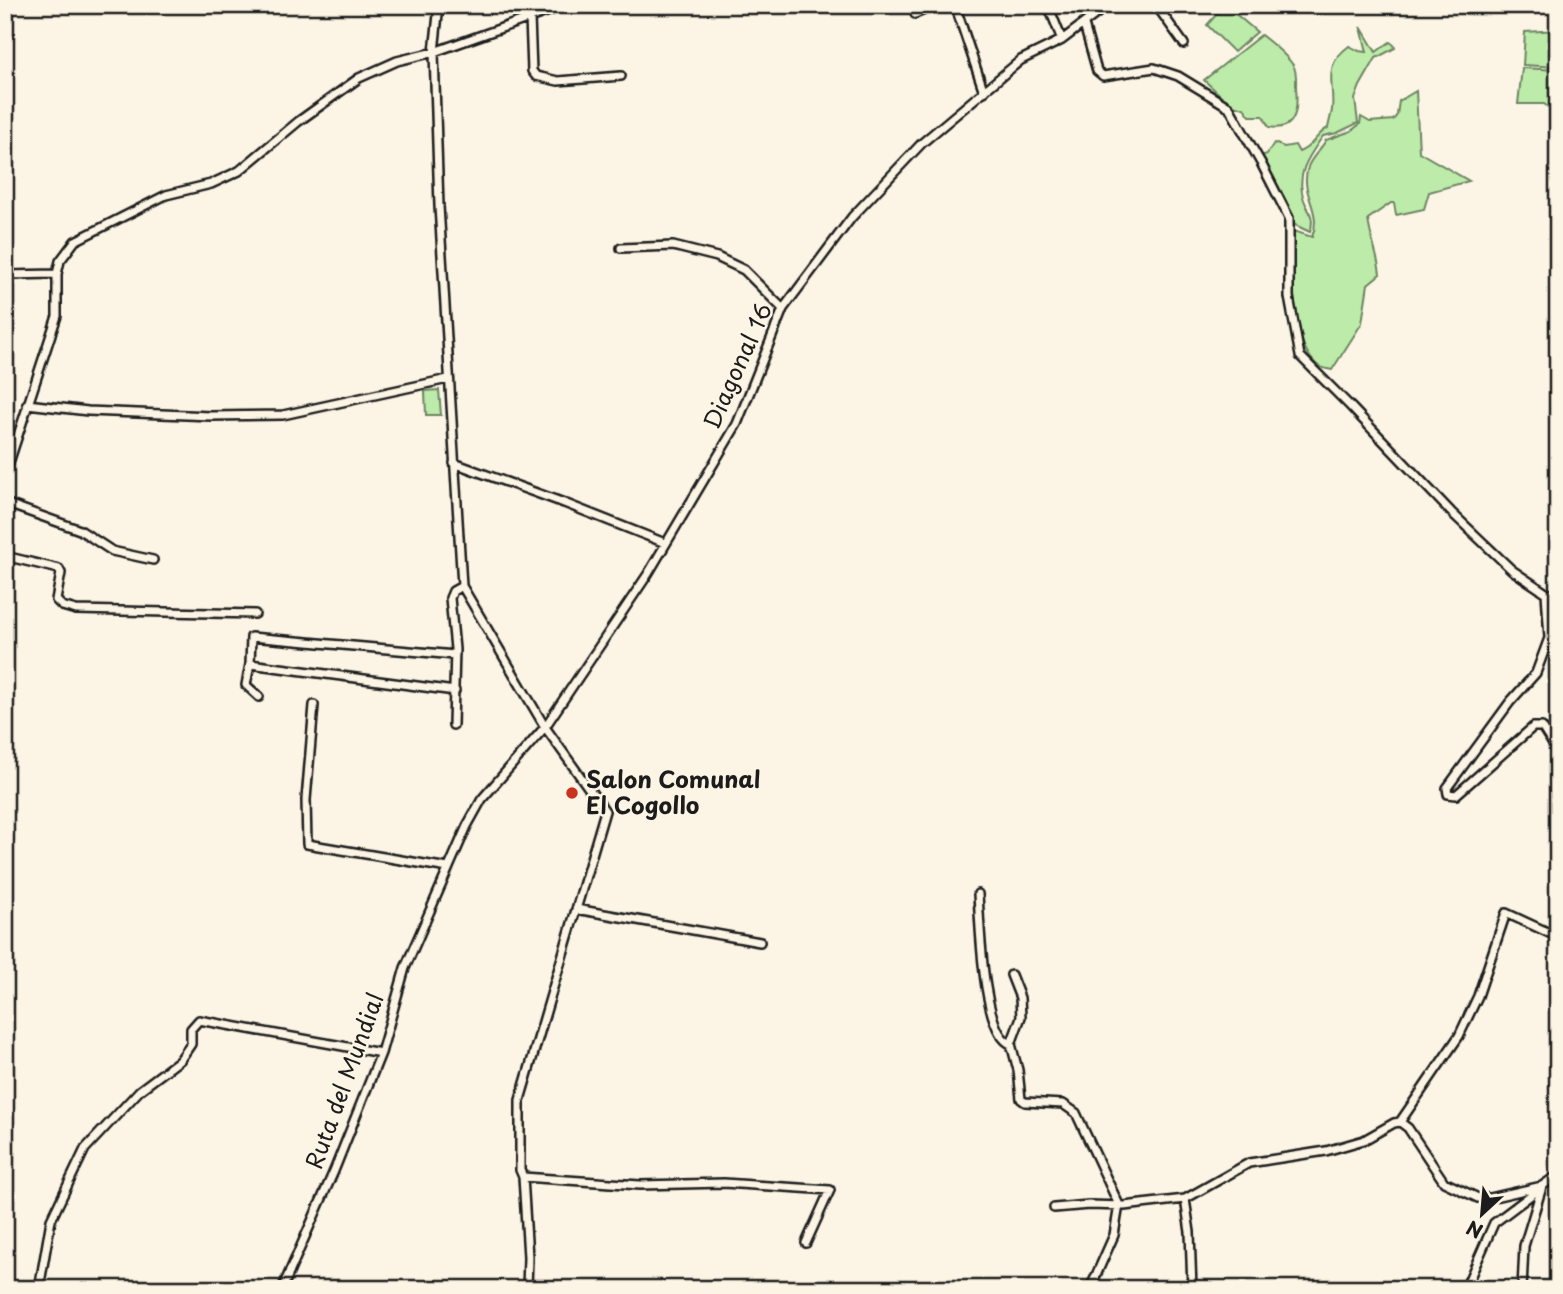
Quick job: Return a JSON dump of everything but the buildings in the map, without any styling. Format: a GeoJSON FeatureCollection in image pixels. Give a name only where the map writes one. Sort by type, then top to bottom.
{"type":"FeatureCollection","features":[{"type":"Feature","properties":{"kind":"street"},"geometry":{"type":"LineString","coordinates":[[439,5],[434,52],[439,206],[462,586],[545,727],[605,811],[520,1100],[520,1170],[523,1177],[528,1257],[527,1289]]}},
{"type":"Feature","properties":{"kind":"street"},"geometry":{"type":"LineString","coordinates":[[5,475],[57,316],[57,274],[60,261],[75,241],[166,195],[211,184],[239,171],[299,121],[359,78],[397,61],[434,52],[566,5]]}},
{"type":"Feature","properties":{"kind":"street"},"geometry":{"type":"LineString","coordinates":[[915,13],[936,5]]}},
{"type":"Feature","properties":{"kind":"street"},"geometry":{"type":"LineString","coordinates":[[955,5],[984,92]]}},
{"type":"Feature","properties":{"kind":"street"},"geometry":{"type":"LineString","coordinates":[[1048,5],[1062,40]]}},
{"type":"Feature","properties":{"kind":"street","name":"Diagonal 16"},"geometry":{"type":"LineString","coordinates":[[441,886],[482,799],[545,727],[648,574],[737,424],[783,309],[852,216],[922,143],[1021,60],[1062,40],[1108,5]]}},
{"type":"Feature","properties":{"kind":"street"},"geometry":{"type":"LineString","coordinates":[[1156,5],[1184,44]]}},
{"type":"Feature","properties":{"kind":"street"},"geometry":{"type":"LineString","coordinates":[[530,18],[532,71],[536,76],[558,81],[621,76]]}},
{"type":"Feature","properties":{"kind":"street"},"geometry":{"type":"LineString","coordinates":[[1084,25],[1097,71],[1103,76],[1154,68],[1178,76],[1228,107],[1289,218],[1289,297],[1300,356],[1471,532],[1512,570],[1546,593],[1558,596]]}},
{"type":"Feature","properties":{"kind":"street"},"geometry":{"type":"LineString","coordinates":[[621,248],[673,246],[717,257],[744,270],[783,309]]}},
{"type":"Feature","properties":{"kind":"street"},"geometry":{"type":"LineString","coordinates":[[5,275],[57,274]]}},
{"type":"Feature","properties":{"kind":"street"},"geometry":{"type":"LineString","coordinates":[[27,404],[88,411],[211,416],[283,415],[448,379]]}},
{"type":"Feature","properties":{"kind":"street"},"geometry":{"type":"LineString","coordinates":[[454,463],[665,543]]}},
{"type":"Feature","properties":{"kind":"street"},"geometry":{"type":"LineString","coordinates":[[5,503],[80,530],[112,551],[153,560]]}},
{"type":"Feature","properties":{"kind":"street"},"geometry":{"type":"LineString","coordinates":[[5,556],[59,569],[61,573],[56,600],[62,606],[76,610],[255,614]]}},
{"type":"Feature","properties":{"kind":"street"},"geometry":{"type":"LineString","coordinates":[[453,724],[455,691],[450,598],[453,591],[462,586]]}},
{"type":"Feature","properties":{"kind":"street"},"geometry":{"type":"LineString","coordinates":[[1546,593],[1549,639],[1536,673],[1510,702],[1447,788],[1448,794],[1456,795],[1533,727],[1542,727],[1558,752]]}},
{"type":"Feature","properties":{"kind":"street"},"geometry":{"type":"LineString","coordinates":[[258,697],[246,685],[251,637],[454,655]]}},
{"type":"Feature","properties":{"kind":"street"},"geometry":{"type":"LineString","coordinates":[[250,664],[455,691]]}},
{"type":"Feature","properties":{"kind":"street"},"geometry":{"type":"LineString","coordinates":[[314,705],[306,800],[307,844],[448,869]]}},
{"type":"Feature","properties":{"kind":"street","name":"Ruta del Mundial"},"geometry":{"type":"LineString","coordinates":[[282,1289],[334,1171],[381,1053],[405,968],[441,886]]}},
{"type":"Feature","properties":{"kind":"street"},"geometry":{"type":"LineString","coordinates":[[978,894],[991,1018],[1002,1039],[1011,1044]]}},
{"type":"Feature","properties":{"kind":"street"},"geometry":{"type":"LineString","coordinates":[[576,909],[760,942]]}},
{"type":"Feature","properties":{"kind":"street"},"geometry":{"type":"LineString","coordinates":[[1054,1208],[1185,1199],[1249,1163],[1326,1152],[1364,1140],[1400,1122],[1459,1036],[1478,996],[1506,913],[1558,937]]}},
{"type":"Feature","properties":{"kind":"street"},"geometry":{"type":"LineString","coordinates":[[1010,975],[1020,998],[1021,1017],[1011,1044],[1018,1070],[1021,1099],[1034,1103],[1063,1104],[1076,1113],[1119,1205],[1114,1235],[1090,1289]]}},
{"type":"Feature","properties":{"kind":"street"},"geometry":{"type":"LineString","coordinates":[[38,1289],[51,1220],[85,1149],[140,1090],[180,1060],[191,1044],[191,1029],[200,1020],[381,1053]]}},
{"type":"Feature","properties":{"kind":"street"},"geometry":{"type":"LineString","coordinates":[[1400,1122],[1408,1128],[1444,1182],[1467,1194],[1490,1198],[1542,1186]]}},
{"type":"Feature","properties":{"kind":"street"},"geometry":{"type":"LineString","coordinates":[[1465,1289],[1494,1223],[1558,1175]]}},
{"type":"Feature","properties":{"kind":"street"},"geometry":{"type":"LineString","coordinates":[[523,1177],[640,1185],[724,1184],[830,1190],[806,1243]]}},
{"type":"Feature","properties":{"kind":"street"},"geometry":{"type":"LineString","coordinates":[[1522,1289],[1524,1246],[1542,1186]]}},
{"type":"Feature","properties":{"kind":"street"},"geometry":{"type":"LineString","coordinates":[[1185,1199],[1190,1232],[1192,1289]]}},
{"type":"Feature","properties":{"kind":"green space"},"geometry":{"type":"Polygon","coordinates":[[[1225,5],[1257,32],[1234,52],[1207,25],[1225,5]]]}},
{"type":"Feature","properties":{"kind":"green space"},"geometry":{"type":"Polygon","coordinates":[[[1361,27],[1376,52],[1390,42],[1395,48],[1376,58],[1360,86],[1355,99],[1358,123],[1323,136],[1305,166],[1301,182],[1304,200],[1312,219],[1310,232],[1293,224],[1261,156],[1267,154],[1274,143],[1284,147],[1295,145],[1299,152],[1328,128],[1332,110],[1332,68],[1340,54],[1349,46],[1367,52],[1361,27]]]}},
{"type":"Feature","properties":{"kind":"green space"},"geometry":{"type":"Polygon","coordinates":[[[1558,30],[1558,67],[1523,65],[1525,32],[1558,30]]]}},
{"type":"Feature","properties":{"kind":"green space"},"geometry":{"type":"Polygon","coordinates":[[[1261,35],[1286,57],[1296,73],[1297,103],[1294,117],[1285,126],[1278,128],[1269,127],[1263,116],[1250,116],[1244,108],[1230,104],[1204,80],[1261,35]]]}},
{"type":"Feature","properties":{"kind":"green space"},"geometry":{"type":"Polygon","coordinates":[[[1522,68],[1558,70],[1558,110],[1552,110],[1544,104],[1518,104],[1522,68]]]}},
{"type":"Feature","properties":{"kind":"green space"},"geometry":{"type":"Polygon","coordinates":[[[1416,91],[1419,152],[1469,181],[1429,192],[1424,209],[1396,215],[1394,203],[1391,203],[1368,219],[1380,274],[1368,284],[1362,323],[1332,370],[1322,368],[1308,353],[1301,338],[1294,302],[1293,231],[1312,237],[1315,227],[1306,186],[1308,167],[1326,140],[1351,131],[1360,124],[1361,117],[1370,122],[1393,120],[1397,115],[1399,101],[1416,91]]]}},
{"type":"Feature","properties":{"kind":"green space"},"geometry":{"type":"Polygon","coordinates":[[[439,390],[441,415],[426,415],[425,391],[439,390]]]}},
{"type":"Feature","properties":{"kind":"place","name":"Salon Comunal El Cogollo"},"geometry":{"type":"Point","coordinates":[572,793]}}]}
